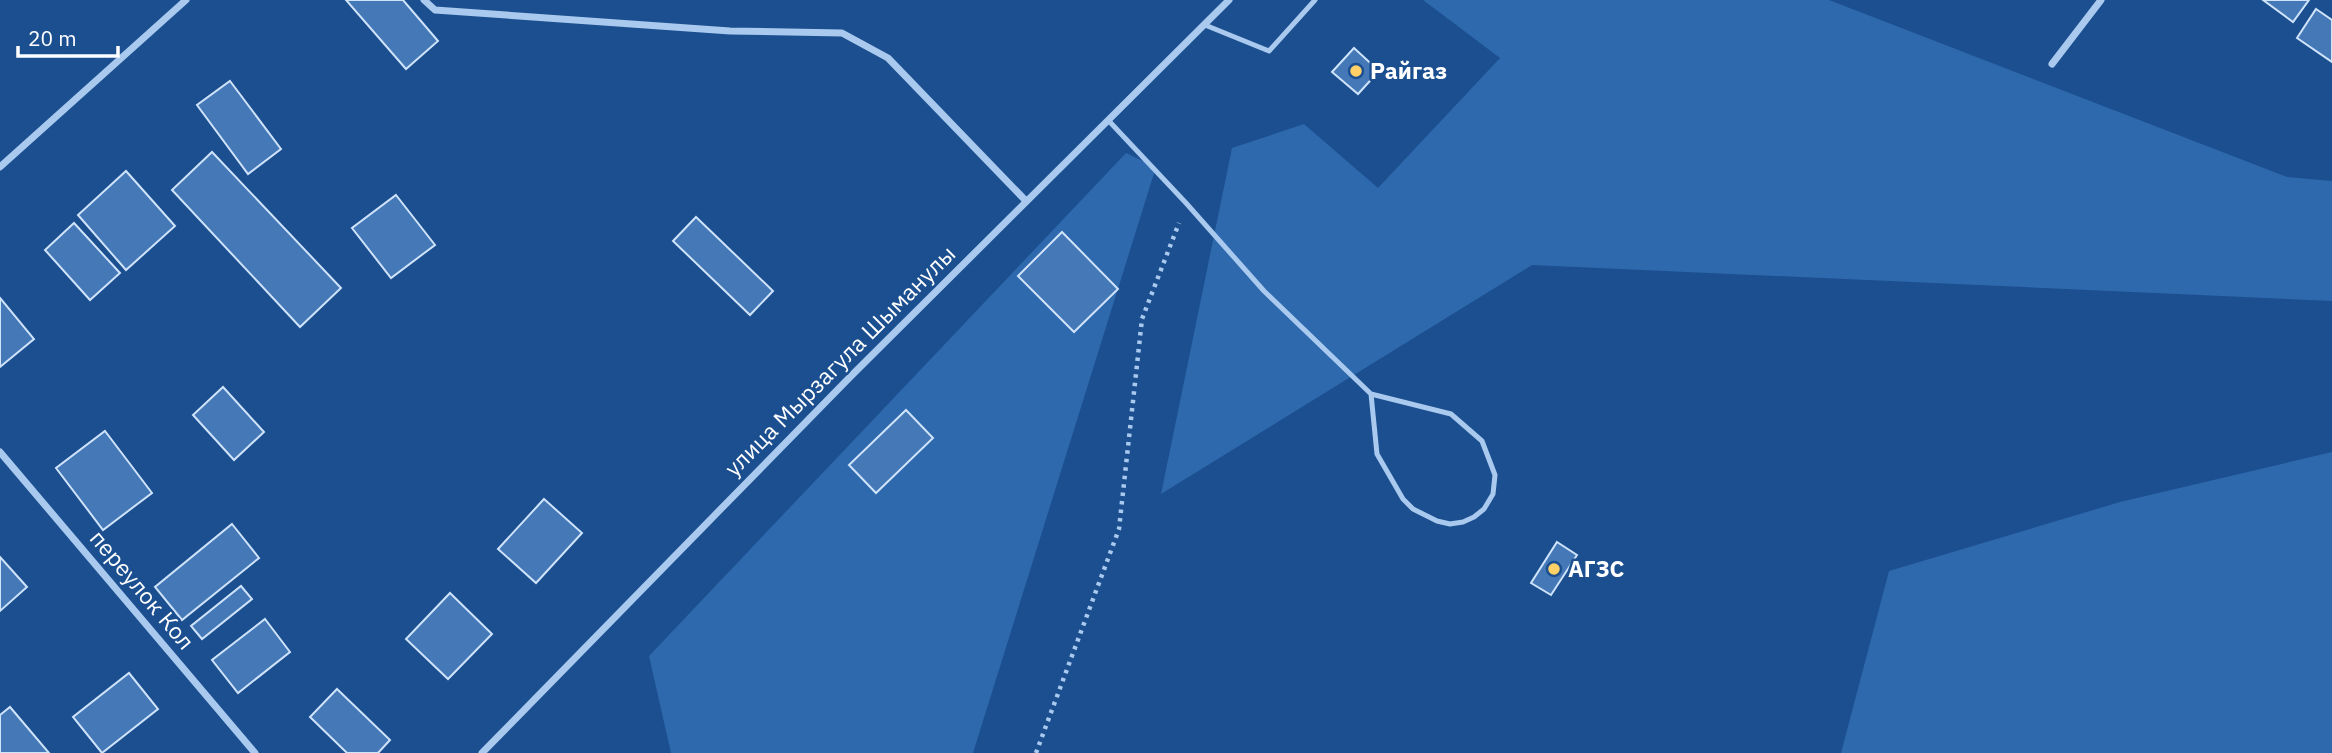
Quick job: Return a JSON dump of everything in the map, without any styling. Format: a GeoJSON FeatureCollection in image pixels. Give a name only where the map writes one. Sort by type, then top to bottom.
{"type":"FeatureCollection","features":[{"type":"Feature","properties":{"kind":"street"},"geometry":{"type":"LineString","coordinates":[[0,167],[187,0]]}},
{"type":"Feature","properties":{"kind":"street"},"geometry":{"type":"LineString","coordinates":[[424,0],[435,10],[730,31],[842,33],[888,58],[1026,201]]}},
{"type":"Feature","properties":{"kind":"street","name":"улица Мырзагула Шыманулы"},"geometry":{"type":"LineString","coordinates":[[482,753],[850,376],[1229,0]]}},
{"type":"Feature","properties":{"kind":"street"},"geometry":{"type":"LineString","coordinates":[[2052,64],[2101,0]]}},
{"type":"Feature","properties":{"kind":"street","name":"переулок Кол"},"geometry":{"type":"LineString","coordinates":[[0,452],[255,753]]}},
{"type":"Feature","properties":{"kind":"lane"},"geometry":{"type":"LineString","coordinates":[[1205,26],[1269,51],[1315,0]]}},
{"type":"Feature","properties":{"kind":"lane"},"geometry":{"type":"LineString","coordinates":[[1108,120],[1264,291],[1371,394],[1451,414],[1482,441],[1495,475],[1493,494],[1484,509],[1463,522],[1450,524],[1437,522],[1413,509],[1403,499],[1377,454],[1371,394]]}},
{"type":"Feature","properties":{"kind":"path"},"geometry":{"type":"LineString","coordinates":[[1036,753],[1119,529],[1142,318],[1186,203]]}},
{"type":"Feature","properties":{"kind":"shaded area"},"geometry":{"type":"Polygon","coordinates":[[[1423,0],[1829,0],[2287,177],[2332,181],[2332,301],[1532,265],[1161,494],[1232,148],[1304,124],[1378,188],[1500,58],[1423,0]]]}},
{"type":"Feature","properties":{"kind":"shaded area"},"geometry":{"type":"Polygon","coordinates":[[[1126,153],[1156,167],[973,753],[671,753],[649,656],[1126,153]]]}},
{"type":"Feature","properties":{"kind":"shaded area"},"geometry":{"type":"Polygon","coordinates":[[[2332,452],[2332,753],[1841,753],[1889,571],[2120,502],[2332,452]]]}},
{"type":"Feature","properties":{"kind":"building"},"geometry":{"type":"Polygon","coordinates":[[[346,0],[403,0],[438,41],[406,69],[346,0]]]}},
{"type":"Feature","properties":{"kind":"building"},"geometry":{"type":"Polygon","coordinates":[[[2263,0],[2309,0],[2293,22],[2263,0]]]}},
{"type":"Feature","properties":{"kind":"building"},"geometry":{"type":"Polygon","coordinates":[[[2316,9],[2332,20],[2332,62],[2297,38],[2316,9]]]}},
{"type":"Feature","properties":{"kind":"building","name":"Райгаз"},"geometry":{"type":"Polygon","coordinates":[[[1354,48],[1379,71],[1358,94],[1332,72],[1354,48]]]}},
{"type":"Feature","properties":{"kind":"building"},"geometry":{"type":"Polygon","coordinates":[[[230,81],[281,149],[248,174],[197,105],[230,81]]]}},
{"type":"Feature","properties":{"kind":"building"},"geometry":{"type":"Polygon","coordinates":[[[212,152],[341,288],[300,327],[172,190],[212,152]]]}},
{"type":"Feature","properties":{"kind":"building"},"geometry":{"type":"Polygon","coordinates":[[[126,171],[175,226],[126,270],[78,215],[126,171]]]}},
{"type":"Feature","properties":{"kind":"building"},"geometry":{"type":"Polygon","coordinates":[[[396,195],[435,245],[391,278],[352,228],[396,195]]]}},
{"type":"Feature","properties":{"kind":"building"},"geometry":{"type":"Polygon","coordinates":[[[696,217],[773,291],[750,315],[673,241],[696,217]]]}},
{"type":"Feature","properties":{"kind":"building"},"geometry":{"type":"Polygon","coordinates":[[[74,223],[120,273],[90,300],[45,250],[74,223]]]}},
{"type":"Feature","properties":{"kind":"building"},"geometry":{"type":"Polygon","coordinates":[[[1062,232],[1118,289],[1074,332],[1018,276],[1062,232]]]}},
{"type":"Feature","properties":{"kind":"building"},"geometry":{"type":"Polygon","coordinates":[[[0,298],[34,339],[0,367],[0,298]]]}},
{"type":"Feature","properties":{"kind":"building"},"geometry":{"type":"Polygon","coordinates":[[[223,387],[264,432],[234,460],[193,415],[223,387]]]}},
{"type":"Feature","properties":{"kind":"building"},"geometry":{"type":"Polygon","coordinates":[[[906,410],[933,438],[876,493],[849,465],[906,410]]]}},
{"type":"Feature","properties":{"kind":"building"},"geometry":{"type":"Polygon","coordinates":[[[105,431],[152,493],[103,530],[56,468],[105,431]]]}},
{"type":"Feature","properties":{"kind":"building"},"geometry":{"type":"Polygon","coordinates":[[[544,499],[582,533],[536,583],[498,549],[544,499]]]}},
{"type":"Feature","properties":{"kind":"building"},"geometry":{"type":"Polygon","coordinates":[[[232,524],[259,558],[182,620],[155,587],[232,524]]]}},
{"type":"Feature","properties":{"kind":"building","name":"АГЗС"},"geometry":{"type":"Polygon","coordinates":[[[1557,542],[1577,555],[1551,595],[1531,583],[1557,542]]]}},
{"type":"Feature","properties":{"kind":"building"},"geometry":{"type":"Polygon","coordinates":[[[0,557],[27,587],[0,611],[0,557]]]}},
{"type":"Feature","properties":{"kind":"building"},"geometry":{"type":"Polygon","coordinates":[[[241,586],[252,599],[202,639],[191,626],[241,586]]]}},
{"type":"Feature","properties":{"kind":"building"},"geometry":{"type":"Polygon","coordinates":[[[450,593],[492,634],[448,679],[406,639],[450,593]]]}},
{"type":"Feature","properties":{"kind":"building"},"geometry":{"type":"Polygon","coordinates":[[[265,619],[290,652],[238,693],[212,660],[265,619]]]}},
{"type":"Feature","properties":{"kind":"building"},"geometry":{"type":"Polygon","coordinates":[[[129,673],[158,709],[102,753],[73,717],[129,673]]]}},
{"type":"Feature","properties":{"kind":"building"},"geometry":{"type":"Polygon","coordinates":[[[337,689],[390,740],[378,753],[347,753],[310,717],[337,689]]]}},
{"type":"Feature","properties":{"kind":"building"},"geometry":{"type":"Polygon","coordinates":[[[10,707],[49,753],[0,753],[0,715],[10,707]]]}},
{"type":"Feature","properties":{"kind":"place","name":"Райгаз"},"geometry":{"type":"Point","coordinates":[1356,71]}},
{"type":"Feature","properties":{"kind":"place","name":"АГЗС"},"geometry":{"type":"Point","coordinates":[1554,569]}}]}
